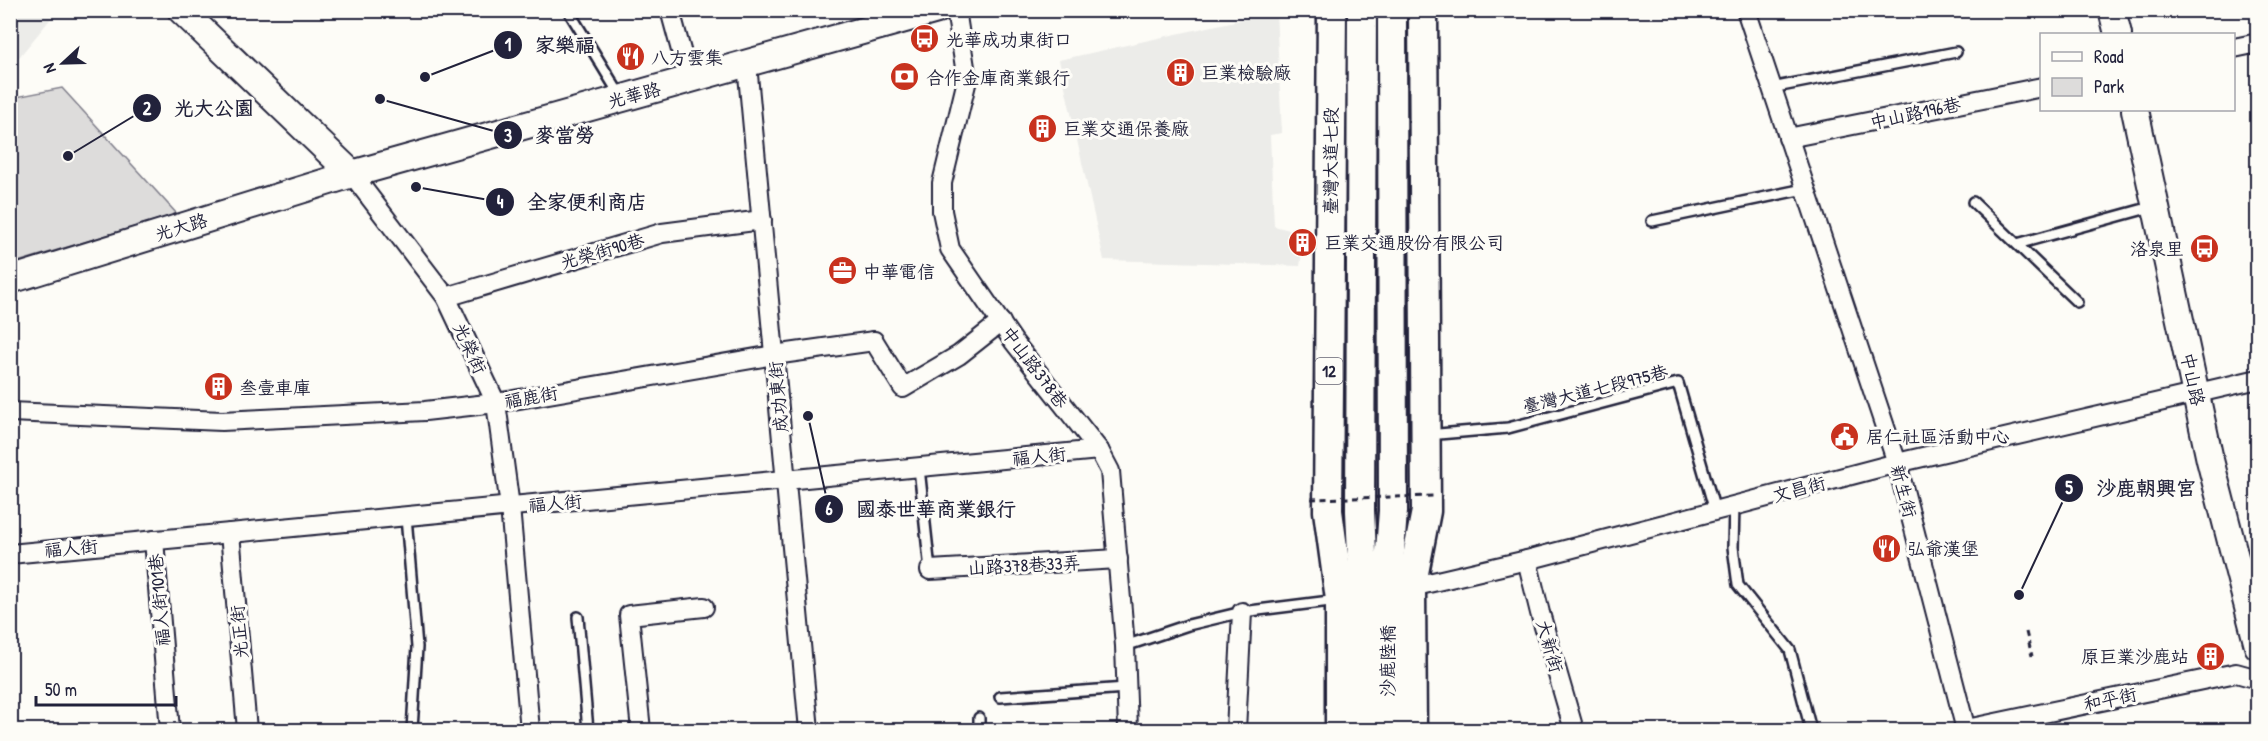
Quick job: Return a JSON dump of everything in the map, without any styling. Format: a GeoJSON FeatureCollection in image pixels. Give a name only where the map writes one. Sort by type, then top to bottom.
{"type":"FeatureCollection","features":[{"type":"Feature","properties":{"kind":"main road","name":"臺灣大道七段"},"geometry":{"type":"LineString","coordinates":[[1332,10],[1328,511],[1375,594]]}},
{"type":"Feature","properties":{"kind":"main road","name":"臺灣大道七段"},"geometry":{"type":"LineString","coordinates":[[1362,10],[1360,511],[1375,594],[1412,730]]}},
{"type":"Feature","properties":{"kind":"main road","name":"臺灣大道七段"},"geometry":{"type":"LineString","coordinates":[[1340,730],[1375,594],[1393,511],[1392,10]]}},
{"type":"Feature","properties":{"kind":"main road","name":"臺灣大道七段"},"geometry":{"type":"LineString","coordinates":[[1375,594],[1426,511],[1423,10]]}},
{"type":"Feature","properties":{"kind":"main road","name":"沙鹿陸橋"},"geometry":{"type":"LineString","coordinates":[[1364,730],[1375,594]]}},
{"type":"Feature","properties":{"kind":"main road","name":"沙鹿陸橋"},"geometry":{"type":"LineString","coordinates":[[1375,594],[1388,730]]}},
{"type":"Feature","properties":{"kind":"street"},"geometry":{"type":"LineString","coordinates":[[181,10],[352,174]]}},
{"type":"Feature","properties":{"kind":"street"},"geometry":{"type":"LineString","coordinates":[[670,10],[689,80]]}},
{"type":"Feature","properties":{"kind":"street","name":"光華路"},"geometry":{"type":"LineString","coordinates":[[352,174],[937,10]]}},
{"type":"Feature","properties":{"kind":"street","name":"中山路378巷"},"geometry":{"type":"LineString","coordinates":[[956,10],[967,80],[942,183],[942,211],[950,249],[1014,342],[1099,450],[1110,471],[1125,646],[1128,730]]}},
{"type":"Feature","properties":{"kind":"street","name":"新生街"},"geometry":{"type":"LineString","coordinates":[[1746,10],[1897,463],[1964,730]]}},
{"type":"Feature","properties":{"kind":"street"},"geometry":{"type":"LineString","coordinates":[[2112,10],[2118,33]]}},
{"type":"Feature","properties":{"kind":"street"},"geometry":{"type":"LineString","coordinates":[[2235,48],[2258,43]]}},
{"type":"Feature","properties":{"kind":"street","name":"成功東街"},"geometry":{"type":"LineString","coordinates":[[747,64],[809,730]]}},
{"type":"Feature","properties":{"kind":"street","name":"中山路196巷"},"geometry":{"type":"LineString","coordinates":[[1788,138],[2040,87]]}},
{"type":"Feature","properties":{"kind":"street","name":"中山路"},"geometry":{"type":"LineString","coordinates":[[2135,111],[2210,460],[2258,646]]}},
{"type":"Feature","properties":{"kind":"street","name":"光大路"},"geometry":{"type":"LineString","coordinates":[[10,280],[352,174]]}},
{"type":"Feature","properties":{"kind":"street","name":"光榮街"},"geometry":{"type":"LineString","coordinates":[[352,174],[446,297],[496,403],[510,507],[530,730]]}},
{"type":"Feature","properties":{"kind":"street","name":"光榮街90巷"},"geometry":{"type":"LineString","coordinates":[[446,297],[662,233],[762,220]]}},
{"type":"Feature","properties":{"kind":"street","name":"福鹿街"},"geometry":{"type":"LineString","coordinates":[[10,412],[222,421],[425,411],[496,403],[774,355],[874,341],[903,388],[959,355],[1001,322]]}},
{"type":"Feature","properties":{"kind":"street","name":"文昌街"},"geometry":{"type":"LineString","coordinates":[[1375,594],[1527,560],[1897,463],[2258,380]]}},
{"type":"Feature","properties":{"kind":"street","name":"福人街"},"geometry":{"type":"LineString","coordinates":[[10,554],[1099,450]]}},
{"type":"Feature","properties":{"kind":"street","name":"光正街"},"geometry":{"type":"LineString","coordinates":[[230,533],[247,730]]}},
{"type":"Feature","properties":{"kind":"street","name":"福人街101巷"},"geometry":{"type":"LineString","coordinates":[[154,540],[170,730]]}},
{"type":"Feature","properties":{"kind":"street","name":"山路378巷33弄"},"geometry":{"type":"LineString","coordinates":[[930,570],[1118,559]]}},
{"type":"Feature","properties":{"kind":"street","name":"大新街"},"geometry":{"type":"LineString","coordinates":[[1527,560],[1574,730]]}},
{"type":"Feature","properties":{"kind":"street"},"geometry":{"type":"LineString","coordinates":[[641,730],[629,615],[704,607]]}},
{"type":"Feature","properties":{"kind":"street"},"geometry":{"type":"LineString","coordinates":[[1236,730],[1242,612]]}},
{"type":"Feature","properties":{"kind":"street","name":"和平街"},"geometry":{"type":"LineString","coordinates":[[1964,730],[2236,673],[2258,679]]}},
{"type":"Feature","properties":{"kind":"lane"},"geometry":{"type":"LineString","coordinates":[[568,10],[622,99]]}},
{"type":"Feature","properties":{"kind":"lane"},"geometry":{"type":"LineString","coordinates":[[1771,88],[1956,52]]}},
{"type":"Feature","properties":{"kind":"lane"},"geometry":{"type":"LineString","coordinates":[[1652,221],[1804,189]]}},
{"type":"Feature","properties":{"kind":"lane"},"geometry":{"type":"LineString","coordinates":[[1973,202],[2077,302]]}},
{"type":"Feature","properties":{"kind":"lane"},"geometry":{"type":"LineString","coordinates":[[2017,244],[2157,205]]}},
{"type":"Feature","properties":{"kind":"lane","name":"臺灣大道七段975巷"},"geometry":{"type":"LineString","coordinates":[[1425,435],[1508,428],[1678,383],[1715,511]]}},
{"type":"Feature","properties":{"kind":"lane"},"geometry":{"type":"LineString","coordinates":[[919,468],[930,570]]}},
{"type":"Feature","properties":{"kind":"lane"},"geometry":{"type":"LineString","coordinates":[[1734,506],[1732,547],[1738,585],[1790,650],[1811,730]]}},
{"type":"Feature","properties":{"kind":"lane"},"geometry":{"type":"LineString","coordinates":[[406,517],[417,647],[412,730]]}},
{"type":"Feature","properties":{"kind":"lane"},"geometry":{"type":"LineString","coordinates":[[1125,646],[1188,625],[1242,612],[1375,594]]}},
{"type":"Feature","properties":{"kind":"lane"},"geometry":{"type":"LineString","coordinates":[[578,617],[588,730]]}},
{"type":"Feature","properties":{"kind":"lane"},"geometry":{"type":"LineString","coordinates":[[1000,697],[1126,688]]}},
{"type":"Feature","properties":{"kind":"lane"},"geometry":{"type":"LineString","coordinates":[[978,718],[979,730]]}},
{"type":"Feature","properties":{"kind":"path"},"geometry":{"type":"LineString","coordinates":[[1311,500],[1434,496]]}},
{"type":"Feature","properties":{"kind":"path"},"geometry":{"type":"LineString","coordinates":[[2026,632],[2032,656]]}},
{"type":"Feature","properties":{"kind":"shaded area"},"geometry":{"type":"Polygon","coordinates":[[[10,11],[57,11],[11,67],[10,11]]]}},
{"type":"Feature","properties":{"kind":"shaded area","name":"巨業交通保養廠"},"geometry":{"type":"Polygon","coordinates":[[[1276,12],[1282,133],[1270,135],[1274,226],[1305,234],[1300,266],[1104,260],[1059,60],[1276,12]]]}},
{"type":"Feature","properties":{"kind":"green space"},"geometry":{"type":"Polygon","coordinates":[[[62,88],[177,214],[11,264],[11,98],[62,88]]]}},
{"type":"Feature","properties":{"kind":"place","name":"光華成功東街口"},"geometry":{"type":"Point","coordinates":[925,39]}},
{"type":"Feature","properties":{"kind":"place","name":"八方雲集"},"geometry":{"type":"Point","coordinates":[630,57]}},
{"type":"Feature","properties":{"kind":"place","name":"巨業檢驗廠"},"geometry":{"type":"Point","coordinates":[1180,72]}},
{"type":"Feature","properties":{"kind":"place","name":"家樂福"},"geometry":{"type":"Point","coordinates":[425,77]}},
{"type":"Feature","properties":{"kind":"place","name":"合作金庫商業銀行"},"geometry":{"type":"Point","coordinates":[905,77]}},
{"type":"Feature","properties":{"kind":"place","name":"麥當勞"},"geometry":{"type":"Point","coordinates":[380,99]}},
{"type":"Feature","properties":{"kind":"place","name":"巨業交通保養廠"},"geometry":{"type":"Point","coordinates":[1042,128]}},
{"type":"Feature","properties":{"kind":"place","name":"光大公園"},"geometry":{"type":"Point","coordinates":[68,156]}},
{"type":"Feature","properties":{"kind":"place","name":"全家便利商店"},"geometry":{"type":"Point","coordinates":[416,187]}},
{"type":"Feature","properties":{"kind":"place","name":"巨業交通股份有限公司"},"geometry":{"type":"Point","coordinates":[1303,242]}},
{"type":"Feature","properties":{"kind":"place","name":"洛泉里"},"geometry":{"type":"Point","coordinates":[2205,248]}},
{"type":"Feature","properties":{"kind":"place","name":"中華電信"},"geometry":{"type":"Point","coordinates":[842,271]}},
{"type":"Feature","properties":{"kind":"place","name":"叁壹車庫"},"geometry":{"type":"Point","coordinates":[218,387]}},
{"type":"Feature","properties":{"kind":"place","name":"國泰世華商業銀行"},"geometry":{"type":"Point","coordinates":[808,416]}},
{"type":"Feature","properties":{"kind":"place","name":"居仁社區活動中心"},"geometry":{"type":"Point","coordinates":[1845,436]}},
{"type":"Feature","properties":{"kind":"place","name":"弘爺漢堡"},"geometry":{"type":"Point","coordinates":[1886,548]}},
{"type":"Feature","properties":{"kind":"place","name":"沙鹿朝興宮"},"geometry":{"type":"Point","coordinates":[2019,595]}},
{"type":"Feature","properties":{"kind":"place","name":"原巨業沙鹿站"},"geometry":{"type":"Point","coordinates":[2210,656]}}]}
